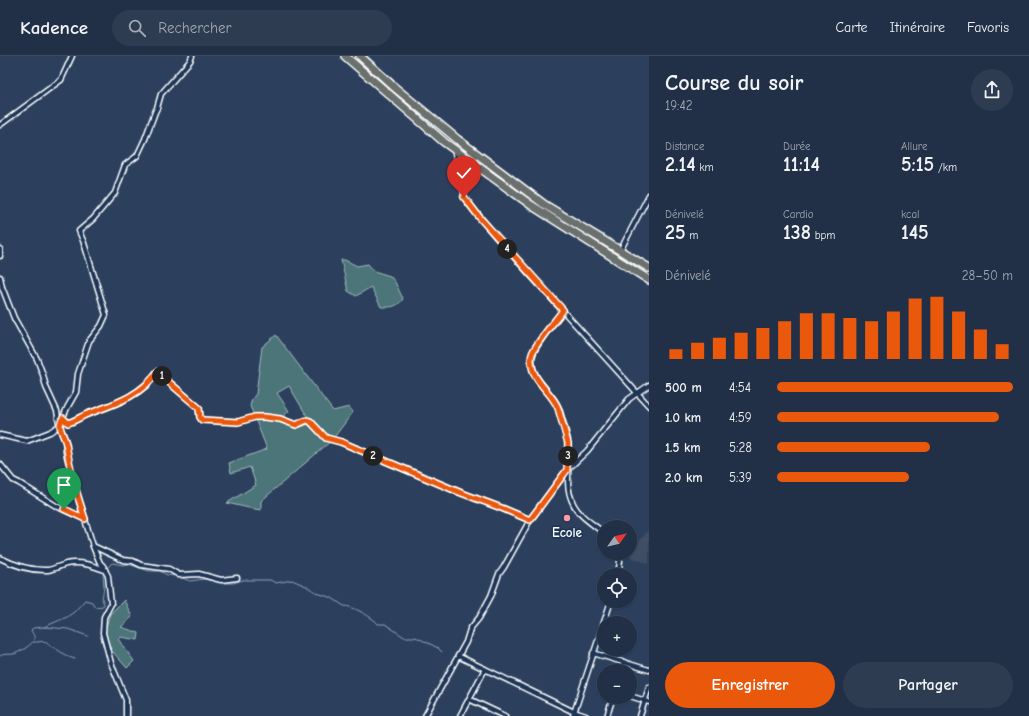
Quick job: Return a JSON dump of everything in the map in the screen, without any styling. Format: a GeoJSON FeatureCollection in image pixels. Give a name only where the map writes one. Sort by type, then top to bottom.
{"type":"FeatureCollection","features":[{"type":"Feature","properties":{"kind":"highway"},"geometry":{"type":"LineString","coordinates":[[345,56],[454,150],[531,205],[649,280]]}},
{"type":"Feature","properties":{"kind":"highway"},"geometry":{"type":"LineString","coordinates":[[360,56],[393,86],[457,139],[545,205],[649,268]]}},
{"type":"Feature","properties":{"kind":"street"},"geometry":{"type":"LineString","coordinates":[[0,125],[61,80],[72,56]]}},
{"type":"Feature","properties":{"kind":"street"},"geometry":{"type":"LineString","coordinates":[[0,435],[27,442],[50,432],[60,425],[66,408],[76,392],[78,374],[89,341],[101,326],[106,315],[79,230],[93,219],[115,193],[125,165],[137,156],[145,139],[155,112],[158,108],[161,94],[190,61],[192,56]]}},
{"type":"Feature","properties":{"kind":"street"},"geometry":{"type":"LineString","coordinates":[[454,150],[464,197],[469,204],[495,235],[649,406]]}},
{"type":"Feature","properties":{"kind":"street"},"geometry":{"type":"LineString","coordinates":[[620,251],[649,195]]}},
{"type":"Feature","properties":{"kind":"street"},"geometry":{"type":"LineString","coordinates":[[0,249],[0,256]]}},
{"type":"Feature","properties":{"kind":"street"},"geometry":{"type":"LineString","coordinates":[[0,277],[2,289],[14,318],[37,359],[46,387],[57,411],[66,443],[66,452],[75,487],[93,546],[100,564],[108,576],[111,604],[104,617],[102,633],[115,676],[126,700],[126,716]]}},
{"type":"Feature","properties":{"kind":"street"},"geometry":{"type":"LineString","coordinates":[[563,310],[532,354],[533,370],[539,382],[556,402],[558,408],[568,443],[567,478],[571,501],[580,515],[597,528]]}},
{"type":"Feature","properties":{"kind":"street"},"geometry":{"type":"LineString","coordinates":[[63,418],[68,423],[110,406],[141,389],[152,380],[157,372],[199,408],[200,417],[202,420],[238,422],[255,417],[265,417],[280,419],[296,425],[307,420],[310,421],[326,438],[341,442],[459,492],[530,520]]}},
{"type":"Feature","properties":{"kind":"street"},"geometry":{"type":"LineString","coordinates":[[425,716],[466,642],[470,629],[479,618],[491,596],[499,574],[520,535],[530,520],[567,470],[587,452],[629,399],[649,385]]}},
{"type":"Feature","properties":{"kind":"street"},"geometry":{"type":"LineString","coordinates":[[0,464],[13,480],[56,506],[85,519]]}},
{"type":"Feature","properties":{"kind":"street"},"geometry":{"type":"LineString","coordinates":[[93,546],[122,560],[133,561],[141,565],[169,569],[179,575],[199,574],[221,580],[237,578]]}},
{"type":"Feature","properties":{"kind":"street"},"geometry":{"type":"LineString","coordinates":[[0,558],[16,565],[37,570],[48,570],[64,564],[82,563],[105,570]]}},
{"type":"Feature","properties":{"kind":"street"},"geometry":{"type":"LineString","coordinates":[[574,714],[609,608]]}},
{"type":"Feature","properties":{"kind":"street"},"geometry":{"type":"LineString","coordinates":[[593,653],[649,670]]}},
{"type":"Feature","properties":{"kind":"street"},"geometry":{"type":"LineString","coordinates":[[458,656],[574,714],[586,716]]}},
{"type":"Feature","properties":{"kind":"street"},"geometry":{"type":"LineString","coordinates":[[460,716],[485,670]]}},
{"type":"Feature","properties":{"kind":"street"},"geometry":{"type":"LineString","coordinates":[[640,716],[647,701],[649,687]]}},
{"type":"Feature","properties":{"kind":"street"},"geometry":{"type":"LineString","coordinates":[[637,698],[647,701]]}},
{"type":"Feature","properties":{"kind":"street"},"geometry":{"type":"LineString","coordinates":[[469,699],[505,716]]}},
{"type":"Feature","properties":{"kind":"street"},"geometry":{"type":"LineString","coordinates":[[607,716],[611,704]]}},
{"type":"Feature","properties":{"kind":"shaded area"},"geometry":{"type":"Polygon","coordinates":[[[649,529],[649,564],[637,559],[637,544],[649,529]]]}},
{"type":"Feature","properties":{"kind":"green space"},"geometry":{"type":"Polygon","coordinates":[[[341,260],[345,260],[357,266],[368,264],[374,271],[390,276],[395,282],[403,299],[391,307],[381,307],[371,287],[356,296],[348,291],[341,260]]]}},
{"type":"Feature","properties":{"kind":"green space"},"geometry":{"type":"Polygon","coordinates":[[[276,335],[333,411],[349,407],[353,412],[332,440],[261,501],[261,510],[227,503],[256,485],[250,467],[231,473],[229,463],[267,449],[250,406],[252,399],[256,394],[262,347],[276,335]],[[289,386],[277,393],[289,411],[280,419],[293,425],[310,421],[289,386]]]}},
{"type":"Feature","properties":{"kind":"green space"},"geometry":{"type":"Polygon","coordinates":[[[124,600],[132,617],[121,627],[139,633],[138,640],[121,637],[118,639],[134,661],[127,668],[112,651],[104,633],[110,614],[124,600]]]}},
{"type":"Feature","properties":{"kind":"waterway"},"geometry":{"type":"LineString","coordinates":[[106,569],[112,563],[123,565],[128,564],[149,571],[160,571],[167,575],[177,576]]}},
{"type":"Feature","properties":{"kind":"waterway"},"geometry":{"type":"LineString","coordinates":[[0,656],[15,654],[25,648],[34,639],[31,630],[33,628],[44,627],[67,617],[85,600],[92,602],[95,607],[103,606],[104,571]]}},
{"type":"Feature","properties":{"kind":"waterway"},"geometry":{"type":"LineString","coordinates":[[180,577],[190,581],[204,579],[223,583],[233,583],[243,580],[270,580],[276,583],[292,580],[317,593],[332,598],[344,606],[362,612],[378,624],[385,624],[404,637],[418,638],[438,648],[442,652]]}},
{"type":"Feature","properties":{"kind":"waterway"},"geometry":{"type":"LineString","coordinates":[[44,627],[68,629],[88,636]]}},
{"type":"Feature","properties":{"kind":"waterway"},"geometry":{"type":"LineString","coordinates":[[33,642],[47,642],[50,646],[68,657],[75,659]]}},
{"type":"Feature","properties":{"kind":"place","name":"Ecole"},"geometry":{"type":"Point","coordinates":[567,518]}},
{"type":"Feature","properties":{"kind":"route"},"geometry":{"type":"LineString","coordinates":[[64,509],[85,519],[66,452],[66,443],[60,428],[63,418],[67,423],[73,422],[83,416],[110,406],[141,389],[152,380],[157,372],[199,408],[200,417],[202,420],[238,422],[255,417],[265,417],[284,420],[293,425],[307,420],[310,421],[326,438],[341,442],[459,492],[530,520],[567,470],[569,453],[568,443],[558,408],[556,402],[539,382],[533,370],[532,361],[532,354],[536,347],[563,310],[480,218],[464,197]]}}]}
